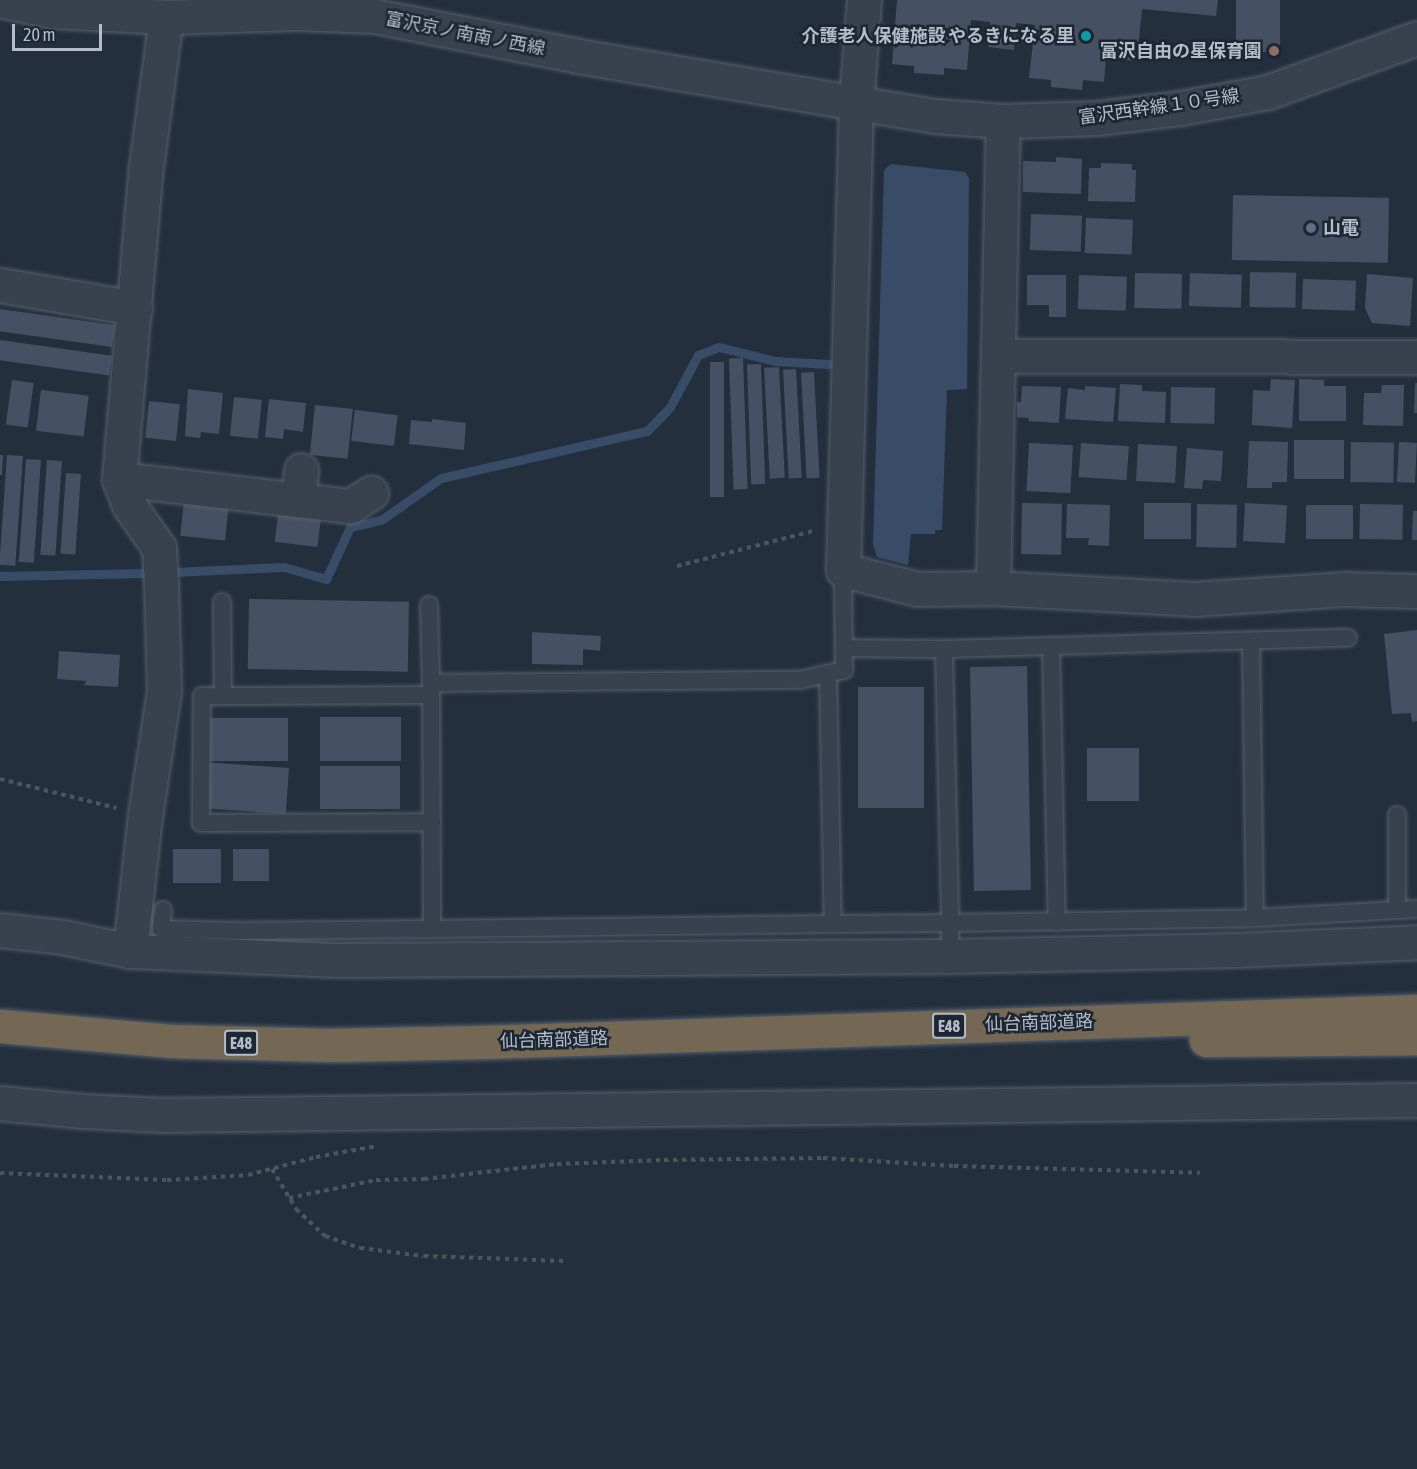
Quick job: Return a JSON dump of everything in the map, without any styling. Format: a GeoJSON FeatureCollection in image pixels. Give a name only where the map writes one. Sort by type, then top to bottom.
{"type":"FeatureCollection","features":[{"type":"Feature","properties":{"kind":"highway","name":"仙台南部道路"},"geometry":{"type":"LineString","coordinates":[[0,1026],[170,1041],[331,1045],[1417,1011]]}},
{"type":"Feature","properties":{"kind":"highway","name":"仙台南部道路"},"geometry":{"type":"LineString","coordinates":[[482,1042],[861,1047],[1417,1038]]}},
{"type":"Feature","properties":{"kind":"street","name":"富沢京ノ南南ノ西線"},"geometry":{"type":"LineString","coordinates":[[0,0],[52,11],[166,17],[298,14],[375,16],[578,56],[856,103]]}},
{"type":"Feature","properties":{"kind":"street"},"geometry":{"type":"LineString","coordinates":[[864,0],[856,103],[843,570],[918,589],[993,588],[1194,599],[1344,589],[1417,591]]}},
{"type":"Feature","properties":{"kind":"street"},"geometry":{"type":"LineString","coordinates":[[130,951],[145,816],[164,691],[159,548],[129,505],[119,479],[146,167],[166,17]]}},
{"type":"Feature","properties":{"kind":"street","name":"富沢西幹線１０号線"},"geometry":{"type":"LineString","coordinates":[[856,103],[935,116],[1003,121],[1097,118],[1180,108],[1268,92],[1417,38]]}},
{"type":"Feature","properties":{"kind":"street"},"geometry":{"type":"LineString","coordinates":[[993,588],[1003,121]]}},
{"type":"Feature","properties":{"kind":"street"},"geometry":{"type":"LineString","coordinates":[[0,285],[135,308]]}},
{"type":"Feature","properties":{"kind":"street"},"geometry":{"type":"LineString","coordinates":[[999,356],[1417,357]]}},
{"type":"Feature","properties":{"kind":"street"},"geometry":{"type":"LineString","coordinates":[[119,479],[300,485],[350,506],[371,493]]}},
{"type":"Feature","properties":{"kind":"street"},"geometry":{"type":"LineString","coordinates":[[0,930],[63,938],[130,951],[339,960],[950,956],[1237,950],[1417,942]]}},
{"type":"Feature","properties":{"kind":"street"},"geometry":{"type":"LineString","coordinates":[[0,1103],[83,1111],[162,1115],[1417,1100]]}},
{"type":"Feature","properties":{"kind":"lane"},"geometry":{"type":"LineString","coordinates":[[432,822],[201,823],[202,696],[800,680],[844,670],[843,570]]}},
{"type":"Feature","properties":{"kind":"lane"},"geometry":{"type":"LineString","coordinates":[[222,602],[223,696]]}},
{"type":"Feature","properties":{"kind":"lane"},"geometry":{"type":"LineString","coordinates":[[429,604],[432,929]]}},
{"type":"Feature","properties":{"kind":"lane"},"geometry":{"type":"LineString","coordinates":[[844,648],[944,649],[1348,638]]}},
{"type":"Feature","properties":{"kind":"lane"},"geometry":{"type":"LineString","coordinates":[[1251,641],[1255,918]]}},
{"type":"Feature","properties":{"kind":"lane"},"geometry":{"type":"LineString","coordinates":[[1051,646],[1057,922]]}},
{"type":"Feature","properties":{"kind":"lane"},"geometry":{"type":"LineString","coordinates":[[944,649],[950,956]]}},
{"type":"Feature","properties":{"kind":"lane"},"geometry":{"type":"LineString","coordinates":[[828,674],[833,924]]}},
{"type":"Feature","properties":{"kind":"lane"},"geometry":{"type":"LineString","coordinates":[[1397,814],[1397,910]]}},
{"type":"Feature","properties":{"kind":"lane"},"geometry":{"type":"LineString","coordinates":[[163,910],[161,929],[240,932],[1057,922],[1255,918],[1417,909]]}},
{"type":"Feature","properties":{"kind":"path"},"geometry":{"type":"LineString","coordinates":[[677,566],[845,523]]}},
{"type":"Feature","properties":{"kind":"path"},"geometry":{"type":"LineString","coordinates":[[0,779],[145,816]]}},
{"type":"Feature","properties":{"kind":"path"},"geometry":{"type":"LineString","coordinates":[[0,1173],[167,1180],[248,1175],[316,1157],[380,1146]]}},
{"type":"Feature","properties":{"kind":"path"},"geometry":{"type":"LineString","coordinates":[[290,1198],[376,1180],[424,1179],[557,1164],[652,1160],[824,1158],[954,1166],[1200,1173]]}},
{"type":"Feature","properties":{"kind":"path"},"geometry":{"type":"LineString","coordinates":[[272,1169],[296,1209],[325,1236],[360,1248],[424,1256],[565,1261]]}},
{"type":"Feature","properties":{"kind":"water"},"geometry":{"type":"Polygon","coordinates":[[[891,164],[965,172],[969,178],[967,389],[947,390],[942,530],[935,530],[935,534],[911,534],[908,565],[877,557],[873,544],[884,170],[891,164]]]}},
{"type":"Feature","properties":{"kind":"building","name":"介護老人保健施設 やるきになる里"},"geometry":{"type":"Polygon","coordinates":[[[897,0],[1218,0],[1216,16],[1142,9],[1137,61],[1106,58],[1104,82],[1083,80],[1082,90],[1051,87],[1051,80],[1029,78],[1035,25],[1016,23],[1014,50],[988,47],[990,22],[971,20],[967,70],[944,68],[944,75],[914,73],[914,66],[892,64],[897,0]]]}},
{"type":"Feature","properties":{"kind":"building"},"geometry":{"type":"Polygon","coordinates":[[[1236,0],[1280,0],[1280,52],[1236,52],[1236,0]]]}},
{"type":"Feature","properties":{"kind":"building"},"geometry":{"type":"Polygon","coordinates":[[[1056,157],[1082,159],[1081,194],[1023,192],[1023,161],[1056,162],[1056,157]]]}},
{"type":"Feature","properties":{"kind":"building"},"geometry":{"type":"Polygon","coordinates":[[[1101,163],[1132,164],[1132,170],[1136,170],[1135,202],[1088,201],[1089,168],[1101,168],[1101,163]]]}},
{"type":"Feature","properties":{"kind":"building"},"geometry":{"type":"Polygon","coordinates":[[[1233,195],[1389,198],[1388,263],[1232,260],[1233,195]]]}},
{"type":"Feature","properties":{"kind":"building"},"geometry":{"type":"Polygon","coordinates":[[[1031,214],[1082,216],[1081,252],[1030,250],[1031,214]]]}},
{"type":"Feature","properties":{"kind":"building"},"geometry":{"type":"Polygon","coordinates":[[[1086,218],[1133,220],[1132,255],[1085,253],[1086,218]]]}},
{"type":"Feature","properties":{"kind":"building"},"geometry":{"type":"Polygon","coordinates":[[[1250,272],[1296,273],[1295,308],[1249,307],[1250,272]]]}},
{"type":"Feature","properties":{"kind":"building"},"geometry":{"type":"Polygon","coordinates":[[[1135,273],[1182,274],[1181,309],[1134,308],[1135,273]]]}},
{"type":"Feature","properties":{"kind":"building"},"geometry":{"type":"Polygon","coordinates":[[[1190,273],[1242,275],[1241,308],[1189,306],[1190,273]]]}},
{"type":"Feature","properties":{"kind":"building"},"geometry":{"type":"Polygon","coordinates":[[[1367,274],[1413,278],[1410,326],[1372,323],[1365,308],[1367,274]]]}},
{"type":"Feature","properties":{"kind":"building"},"geometry":{"type":"Polygon","coordinates":[[[1027,275],[1066,275],[1066,317],[1049,317],[1049,305],[1027,305],[1027,275]]]}},
{"type":"Feature","properties":{"kind":"building"},"geometry":{"type":"Polygon","coordinates":[[[1079,275],[1127,277],[1126,311],[1078,309],[1079,275]]]}},
{"type":"Feature","properties":{"kind":"building"},"geometry":{"type":"Polygon","coordinates":[[[1303,279],[1356,281],[1355,311],[1302,309],[1303,279]]]}},
{"type":"Feature","properties":{"kind":"building"},"geometry":{"type":"Polygon","coordinates":[[[0,309],[115,325],[112,347],[0,331],[0,309]]]}},
{"type":"Feature","properties":{"kind":"building"},"geometry":{"type":"Polygon","coordinates":[[[0,340],[112,356],[109,376],[0,360],[0,340]]]}},
{"type":"Feature","properties":{"kind":"building"},"geometry":{"type":"Polygon","coordinates":[[[729,358],[743,358],[748,489],[734,489],[729,358]]]}},
{"type":"Feature","properties":{"kind":"building"},"geometry":{"type":"Polygon","coordinates":[[[710,362],[724,362],[724,497],[710,497],[710,362]]]}},
{"type":"Feature","properties":{"kind":"building"},"geometry":{"type":"Polygon","coordinates":[[[747,364],[761,364],[765,484],[751,484],[747,364]]]}},
{"type":"Feature","properties":{"kind":"building"},"geometry":{"type":"Polygon","coordinates":[[[779,367],[785,478],[770,479],[764,368],[779,367]]]}},
{"type":"Feature","properties":{"kind":"building"},"geometry":{"type":"Polygon","coordinates":[[[796,369],[802,478],[789,479],[783,370],[796,369]]]}},
{"type":"Feature","properties":{"kind":"building"},"geometry":{"type":"Polygon","coordinates":[[[814,372],[820,478],[807,479],[801,373],[814,372]]]}},
{"type":"Feature","properties":{"kind":"building"},"geometry":{"type":"Polygon","coordinates":[[[1271,379],[1295,380],[1292,428],[1252,425],[1253,390],[1270,391],[1271,379]]]}},
{"type":"Feature","properties":{"kind":"building"},"geometry":{"type":"Polygon","coordinates":[[[1299,379],[1324,380],[1324,386],[1346,386],[1346,421],[1299,421],[1299,379]]]}},
{"type":"Feature","properties":{"kind":"building"},"geometry":{"type":"Polygon","coordinates":[[[12,380],[34,383],[28,428],[6,425],[12,380]]]}},
{"type":"Feature","properties":{"kind":"building"},"geometry":{"type":"Polygon","coordinates":[[[1415,383],[1417,383],[1417,413],[1414,413],[1415,383]]]}},
{"type":"Feature","properties":{"kind":"building"},"geometry":{"type":"Polygon","coordinates":[[[1120,384],[1142,385],[1142,391],[1166,392],[1165,423],[1118,421],[1120,384]]]}},
{"type":"Feature","properties":{"kind":"building"},"geometry":{"type":"Polygon","coordinates":[[[1382,385],[1404,385],[1403,426],[1363,425],[1364,393],[1381,393],[1382,385]]]}},
{"type":"Feature","properties":{"kind":"building"},"geometry":{"type":"Polygon","coordinates":[[[1022,386],[1061,387],[1059,423],[1028,421],[1029,418],[1017,417],[1017,402],[1021,402],[1022,386]]]}},
{"type":"Feature","properties":{"kind":"building"},"geometry":{"type":"Polygon","coordinates":[[[1085,386],[1116,388],[1113,422],[1065,419],[1068,388],[1085,390],[1085,386]]]}},
{"type":"Feature","properties":{"kind":"building"},"geometry":{"type":"Polygon","coordinates":[[[1171,387],[1215,388],[1214,424],[1170,423],[1171,387]]]}},
{"type":"Feature","properties":{"kind":"building"},"geometry":{"type":"Polygon","coordinates":[[[188,389],[223,393],[219,434],[201,432],[200,438],[185,436],[188,389]]]}},
{"type":"Feature","properties":{"kind":"building"},"geometry":{"type":"Polygon","coordinates":[[[41,390],[89,396],[84,437],[36,431],[41,390]]]}},
{"type":"Feature","properties":{"kind":"building"},"geometry":{"type":"Polygon","coordinates":[[[234,397],[262,400],[258,439],[230,436],[234,397]]]}},
{"type":"Feature","properties":{"kind":"building"},"geometry":{"type":"Polygon","coordinates":[[[269,399],[306,403],[303,432],[284,429],[283,439],[265,437],[269,399]]]}},
{"type":"Feature","properties":{"kind":"building"},"geometry":{"type":"Polygon","coordinates":[[[149,401],[180,404],[176,441],[145,438],[149,401]]]}},
{"type":"Feature","properties":{"kind":"building"},"geometry":{"type":"Polygon","coordinates":[[[315,405],[353,409],[348,459],[310,455],[315,405]]]}},
{"type":"Feature","properties":{"kind":"building"},"geometry":{"type":"Polygon","coordinates":[[[355,410],[398,415],[394,446],[351,441],[355,410]]]}},
{"type":"Feature","properties":{"kind":"building"},"geometry":{"type":"Polygon","coordinates":[[[432,419],[466,423],[464,450],[409,444],[411,420],[432,422],[432,419]]]}},
{"type":"Feature","properties":{"kind":"building"},"geometry":{"type":"Polygon","coordinates":[[[1294,440],[1344,440],[1344,479],[1294,479],[1294,440]]]}},
{"type":"Feature","properties":{"kind":"building"},"geometry":{"type":"Polygon","coordinates":[[[1249,441],[1288,442],[1287,482],[1272,482],[1272,488],[1247,488],[1249,441]]]}},
{"type":"Feature","properties":{"kind":"building"},"geometry":{"type":"Polygon","coordinates":[[[1351,442],[1394,443],[1393,483],[1350,482],[1351,442]]]}},
{"type":"Feature","properties":{"kind":"building"},"geometry":{"type":"Polygon","coordinates":[[[1399,442],[1417,443],[1415,483],[1397,482],[1399,442]]]}},
{"type":"Feature","properties":{"kind":"building"},"geometry":{"type":"Polygon","coordinates":[[[1029,443],[1073,445],[1070,493],[1026,491],[1029,443]]]}},
{"type":"Feature","properties":{"kind":"building"},"geometry":{"type":"Polygon","coordinates":[[[1081,443],[1129,446],[1127,480],[1079,477],[1081,443]]]}},
{"type":"Feature","properties":{"kind":"building"},"geometry":{"type":"Polygon","coordinates":[[[1138,444],[1177,446],[1175,483],[1136,481],[1138,444]]]}},
{"type":"Feature","properties":{"kind":"building"},"geometry":{"type":"Polygon","coordinates":[[[1187,448],[1223,451],[1221,481],[1203,480],[1202,489],[1184,488],[1187,448]]]}},
{"type":"Feature","properties":{"kind":"building"},"geometry":{"type":"Polygon","coordinates":[[[0,455],[3,455],[2,475],[0,475],[0,455]]]}},
{"type":"Feature","properties":{"kind":"building"},"geometry":{"type":"Polygon","coordinates":[[[7,455],[23,456],[15,566],[0,565],[7,455]]]}},
{"type":"Feature","properties":{"kind":"building"},"geometry":{"type":"Polygon","coordinates":[[[26,459],[41,460],[34,563],[19,562],[26,459]]]}},
{"type":"Feature","properties":{"kind":"building"},"geometry":{"type":"Polygon","coordinates":[[[47,460],[62,461],[55,556],[40,555],[47,460]]]}},
{"type":"Feature","properties":{"kind":"building"},"geometry":{"type":"Polygon","coordinates":[[[66,473],[81,474],[75,555],[60,554],[66,473]]]}},
{"type":"Feature","properties":{"kind":"building"},"geometry":{"type":"Polygon","coordinates":[[[184,500],[229,505],[225,541],[180,536],[184,500]]]}},
{"type":"Feature","properties":{"kind":"building"},"geometry":{"type":"Polygon","coordinates":[[[1022,503],[1062,504],[1061,555],[1021,554],[1022,503]]]}},
{"type":"Feature","properties":{"kind":"building"},"geometry":{"type":"Polygon","coordinates":[[[1144,503],[1191,503],[1191,539],[1144,539],[1144,503]]]}},
{"type":"Feature","properties":{"kind":"building"},"geometry":{"type":"Polygon","coordinates":[[[1245,503],[1287,505],[1285,543],[1243,541],[1245,503]]]}},
{"type":"Feature","properties":{"kind":"building"},"geometry":{"type":"Polygon","coordinates":[[[1067,504],[1110,505],[1109,546],[1088,545],[1089,538],[1066,538],[1067,504]]]}},
{"type":"Feature","properties":{"kind":"building"},"geometry":{"type":"Polygon","coordinates":[[[1197,504],[1237,505],[1236,548],[1196,547],[1197,504]]]}},
{"type":"Feature","properties":{"kind":"building"},"geometry":{"type":"Polygon","coordinates":[[[1360,504],[1403,505],[1402,540],[1359,539],[1360,504]]]}},
{"type":"Feature","properties":{"kind":"building"},"geometry":{"type":"Polygon","coordinates":[[[1306,505],[1353,505],[1353,539],[1306,539],[1306,505]]]}},
{"type":"Feature","properties":{"kind":"building"},"geometry":{"type":"Polygon","coordinates":[[[1413,511],[1417,511],[1417,540],[1412,540],[1413,511]]]}},
{"type":"Feature","properties":{"kind":"building"},"geometry":{"type":"Polygon","coordinates":[[[278,515],[321,520],[317,547],[275,542],[278,515]]]}},
{"type":"Feature","properties":{"kind":"building"},"geometry":{"type":"Polygon","coordinates":[[[249,599],[409,602],[408,672],[248,669],[249,599]]]}},
{"type":"Feature","properties":{"kind":"building"},"geometry":{"type":"Polygon","coordinates":[[[1417,630],[1417,721],[1412,722],[1411,713],[1392,714],[1384,634],[1417,630]]]}},
{"type":"Feature","properties":{"kind":"building"},"geometry":{"type":"Polygon","coordinates":[[[532,632],[601,636],[600,651],[583,649],[583,665],[532,664],[532,632]]]}},
{"type":"Feature","properties":{"kind":"building"},"geometry":{"type":"Polygon","coordinates":[[[59,651],[120,655],[118,687],[84,685],[86,681],[57,679],[59,651]]]}},
{"type":"Feature","properties":{"kind":"building"},"geometry":{"type":"Polygon","coordinates":[[[1027,666],[1031,890],[974,891],[970,667],[1027,666]]]}},
{"type":"Feature","properties":{"kind":"building"},"geometry":{"type":"Polygon","coordinates":[[[858,687],[924,687],[924,808],[858,808],[858,687]]]}},
{"type":"Feature","properties":{"kind":"building"},"geometry":{"type":"Polygon","coordinates":[[[320,717],[401,717],[401,761],[320,761],[320,717]]]}},
{"type":"Feature","properties":{"kind":"building"},"geometry":{"type":"Polygon","coordinates":[[[208,718],[288,718],[288,761],[208,761],[208,718]]]}},
{"type":"Feature","properties":{"kind":"building"},"geometry":{"type":"Polygon","coordinates":[[[1087,748],[1139,748],[1139,801],[1087,801],[1087,748]]]}},
{"type":"Feature","properties":{"kind":"building"},"geometry":{"type":"Polygon","coordinates":[[[209,762],[289,768],[286,814],[206,808],[209,762]]]}},
{"type":"Feature","properties":{"kind":"building"},"geometry":{"type":"Polygon","coordinates":[[[320,766],[400,766],[400,809],[320,809],[320,766]]]}},
{"type":"Feature","properties":{"kind":"building"},"geometry":{"type":"Polygon","coordinates":[[[173,849],[221,849],[221,883],[173,883],[173,849]]]}},
{"type":"Feature","properties":{"kind":"building"},"geometry":{"type":"Polygon","coordinates":[[[233,849],[269,849],[269,881],[233,881],[233,849]]]}},
{"type":"Feature","properties":{"kind":"waterway"},"geometry":{"type":"LineString","coordinates":[[173,572],[284,567],[326,579],[350,527],[381,520],[441,478],[647,431],[670,407],[698,355],[719,347],[775,361],[830,364]]}},
{"type":"Feature","properties":{"kind":"waterway"},"geometry":{"type":"LineString","coordinates":[[0,576],[148,573]]}},
{"type":"Feature","properties":{"kind":"place","name":"介護老人保健施設 やるきになる里"},"geometry":{"type":"Point","coordinates":[1086,36]}},
{"type":"Feature","properties":{"kind":"place","name":"富沢自由の星保育園"},"geometry":{"type":"Point","coordinates":[1274,51]}},
{"type":"Feature","properties":{"kind":"place","name":"山電"},"geometry":{"type":"Point","coordinates":[1311,228]}}]}
